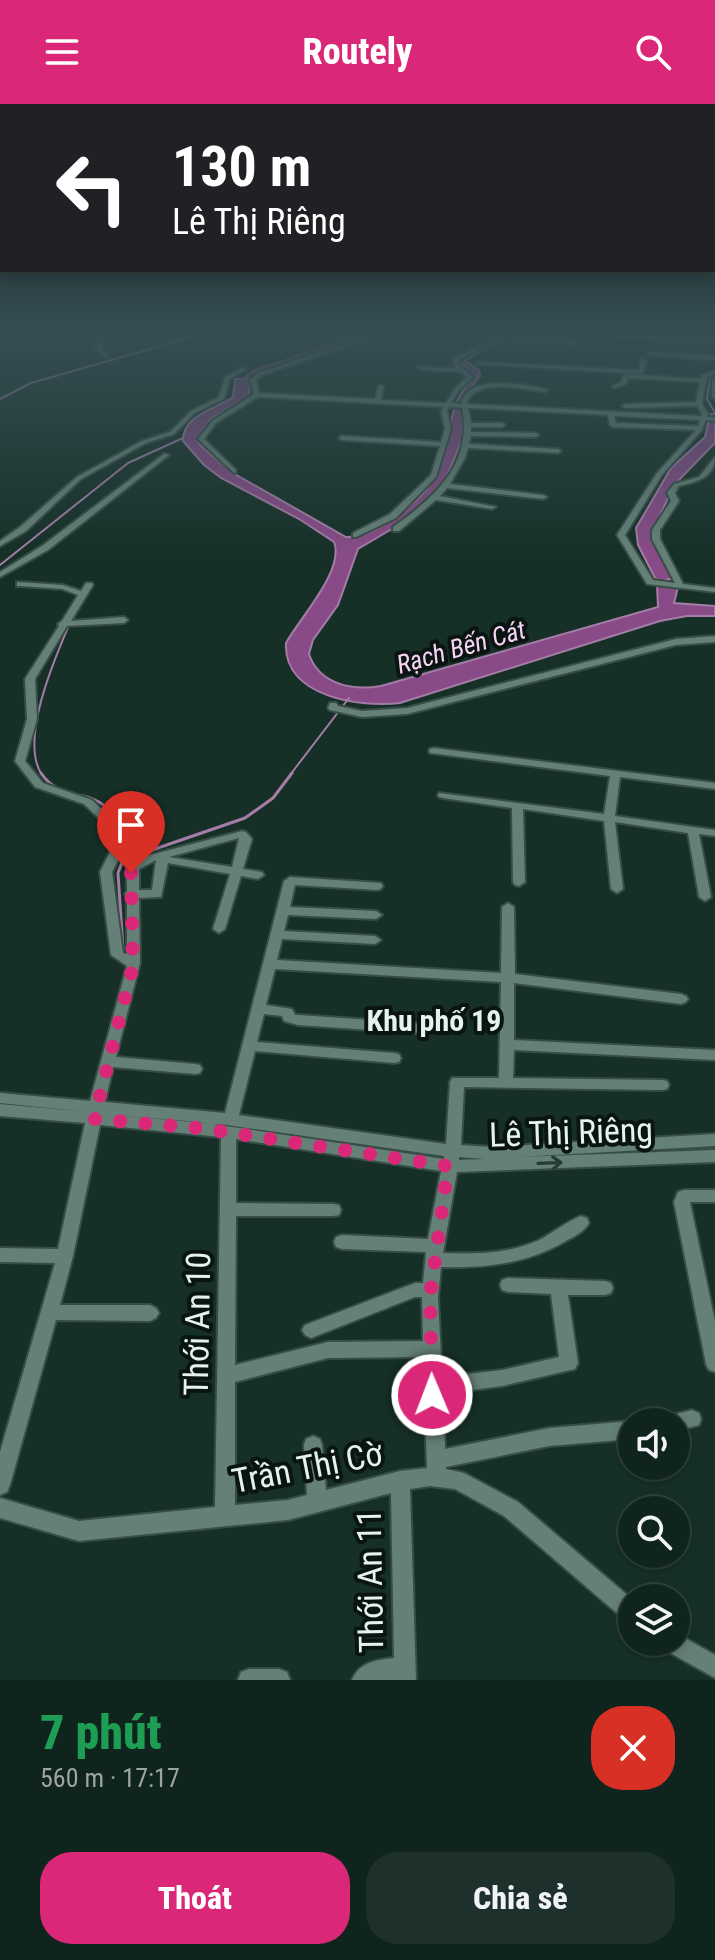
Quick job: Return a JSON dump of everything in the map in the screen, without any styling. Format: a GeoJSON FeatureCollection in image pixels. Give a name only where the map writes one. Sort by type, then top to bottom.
{"type":"FeatureCollection","features":[{"type":"Feature","properties":{"kind":"street"},"geometry":{"type":"LineString","coordinates":[[0,544],[23,529],[79,478],[144,442],[172,433],[193,412],[202,408]]}},
{"type":"Feature","properties":{"kind":"street"},"geometry":{"type":"LineString","coordinates":[[234,471],[201,439],[214,422],[237,408]]}},
{"type":"Feature","properties":{"kind":"street"},"geometry":{"type":"LineString","coordinates":[[356,535],[409,503],[436,472],[448,429],[444,411],[448,408]]}},
{"type":"Feature","properties":{"kind":"street"},"geometry":{"type":"LineString","coordinates":[[458,408],[708,418]]}},
{"type":"Feature","properties":{"kind":"street"},"geometry":{"type":"LineString","coordinates":[[396,529],[437,498],[447,486],[467,446],[469,429],[465,408]]}},
{"type":"Feature","properties":{"kind":"street"},"geometry":{"type":"LineString","coordinates":[[563,408],[563,412]]}},
{"type":"Feature","properties":{"kind":"street"},"geometry":{"type":"LineString","coordinates":[[589,413],[590,408]]}},
{"type":"Feature","properties":{"kind":"street"},"geometry":{"type":"LineString","coordinates":[[611,413],[613,425],[700,428]]}},
{"type":"Feature","properties":{"kind":"street"},"geometry":{"type":"LineString","coordinates":[[708,418],[659,474],[623,530],[623,540],[651,582],[715,590]]}},
{"type":"Feature","properties":{"kind":"street"},"geometry":{"type":"LineString","coordinates":[[469,429],[502,425]]}},
{"type":"Feature","properties":{"kind":"street"},"geometry":{"type":"LineString","coordinates":[[469,429],[536,435]]}},
{"type":"Feature","properties":{"kind":"street"},"geometry":{"type":"LineString","coordinates":[[342,438],[442,444]]}},
{"type":"Feature","properties":{"kind":"street"},"geometry":{"type":"LineString","coordinates":[[467,446],[558,451]]}},
{"type":"Feature","properties":{"kind":"street"},"geometry":{"type":"LineString","coordinates":[[461,454],[550,458]]}},
{"type":"Feature","properties":{"kind":"street"},"geometry":{"type":"LineString","coordinates":[[0,575],[68,531],[166,455]]}},
{"type":"Feature","properties":{"kind":"street"},"geometry":{"type":"LineString","coordinates":[[677,583],[656,530],[675,501],[671,493],[676,485],[701,478],[715,459]]}},
{"type":"Feature","properties":{"kind":"street"},"geometry":{"type":"LineString","coordinates":[[447,486],[540,496],[530,505]]}},
{"type":"Feature","properties":{"kind":"street"},"geometry":{"type":"LineString","coordinates":[[437,498],[492,507]]}},
{"type":"Feature","properties":{"kind":"street"},"geometry":{"type":"LineString","coordinates":[[20,584],[86,590],[30,679],[32,719],[20,761],[45,789],[83,799],[111,822],[117,850],[106,872],[117,955],[134,963]]}},
{"type":"Feature","properties":{"kind":"street"},"geometry":{"type":"LineString","coordinates":[[62,624],[124,620]]}},
{"type":"Feature","properties":{"kind":"street"},"geometry":{"type":"LineString","coordinates":[[338,708],[362,714],[407,711],[676,642],[715,639]]}},
{"type":"Feature","properties":{"kind":"street"},"geometry":{"type":"LineString","coordinates":[[434,751],[715,786]]}},
{"type":"Feature","properties":{"kind":"street"},"geometry":{"type":"LineString","coordinates":[[615,775],[609,819],[617,889]]}},
{"type":"Feature","properties":{"kind":"street"},"geometry":{"type":"LineString","coordinates":[[443,795],[715,833]]}},
{"type":"Feature","properties":{"kind":"street"},"geometry":{"type":"LineString","coordinates":[[517,807],[519,882]]}},
{"type":"Feature","properties":{"kind":"street"},"geometry":{"type":"LineString","coordinates":[[693,830],[705,897]]}},
{"type":"Feature","properties":{"kind":"street"},"geometry":{"type":"LineString","coordinates":[[0,1485],[65,1256],[95,1113],[134,963],[133,867],[242,834],[246,839],[219,929]]}},
{"type":"Feature","properties":{"kind":"street"},"geometry":{"type":"LineString","coordinates":[[131,894],[157,894],[162,857]]}},
{"type":"Feature","properties":{"kind":"street"},"geometry":{"type":"LineString","coordinates":[[162,857],[258,875]]}},
{"type":"Feature","properties":{"kind":"street","name":"Thới An 10"},"geometry":{"type":"LineString","coordinates":[[225,1516],[230,1126],[249,1046],[290,881],[377,886]]}},
{"type":"Feature","properties":{"kind":"street"},"geometry":{"type":"LineString","coordinates":[[506,1083],[508,907]]}},
{"type":"Feature","properties":{"kind":"street"},"geometry":{"type":"LineString","coordinates":[[282,911],[376,915]]}},
{"type":"Feature","properties":{"kind":"street"},"geometry":{"type":"LineString","coordinates":[[277,935],[375,940]]}},
{"type":"Feature","properties":{"kind":"street"},"geometry":{"type":"LineString","coordinates":[[270,964],[508,978],[681,999]]}},
{"type":"Feature","properties":{"kind":"street"},"geometry":{"type":"LineString","coordinates":[[259,1009],[287,1012],[289,1018],[298,1020],[415,1028]]}},
{"type":"Feature","properties":{"kind":"street"},"geometry":{"type":"LineString","coordinates":[[507,1045],[715,1055]]}},
{"type":"Feature","properties":{"kind":"street"},"geometry":{"type":"LineString","coordinates":[[249,1046],[394,1058]]}},
{"type":"Feature","properties":{"kind":"street"},"geometry":{"type":"LineString","coordinates":[[109,1062],[195,1069]]}},
{"type":"Feature","properties":{"kind":"street"},"geometry":{"type":"LineString","coordinates":[[618,1431],[549,1437],[436,1469],[431,1349],[434,1253],[450,1158],[457,1082],[662,1085]]}},
{"type":"Feature","properties":{"kind":"street","name":"Lê Thị Riêng"},"geometry":{"type":"LineString","coordinates":[[0,1098],[95,1113],[230,1126],[450,1158],[715,1156]]}},
{"type":"Feature","properties":{"kind":"street","name":"Lê Thị Riêng"},"geometry":{"type":"LineString","coordinates":[[0,1110],[95,1113]]}},
{"type":"Feature","properties":{"kind":"street","name":"Lê Thị Riêng"},"geometry":{"type":"LineString","coordinates":[[450,1158],[715,1140]]}},
{"type":"Feature","properties":{"kind":"street"},"geometry":{"type":"LineString","coordinates":[[715,1196],[684,1196],[682,1202],[715,1364]]}},
{"type":"Feature","properties":{"kind":"street"},"geometry":{"type":"LineString","coordinates":[[228,1209],[333,1210]]}},
{"type":"Feature","properties":{"kind":"street"},"geometry":{"type":"LineString","coordinates":[[342,1242],[507,1260],[556,1241],[581,1223]]}},
{"type":"Feature","properties":{"kind":"street"},"geometry":{"type":"LineString","coordinates":[[0,1255],[65,1256]]}},
{"type":"Feature","properties":{"kind":"street"},"geometry":{"type":"LineString","coordinates":[[508,1285],[605,1288]]}},
{"type":"Feature","properties":{"kind":"street"},"geometry":{"type":"LineString","coordinates":[[432,1387],[502,1378],[569,1363],[558,1287]]}},
{"type":"Feature","properties":{"kind":"street"},"geometry":{"type":"LineString","coordinates":[[311,1330],[415,1290],[431,1290]]}},
{"type":"Feature","properties":{"kind":"street"},"geometry":{"type":"LineString","coordinates":[[48,1312],[150,1313]]}},
{"type":"Feature","properties":{"kind":"street"},"geometry":{"type":"LineString","coordinates":[[226,1376],[328,1350],[431,1349]]}},
{"type":"Feature","properties":{"kind":"street"},"geometry":{"type":"LineString","coordinates":[[313,1445],[317,1501]]}},
{"type":"Feature","properties":{"kind":"street","name":"Trần Thị Cờ"},"geometry":{"type":"LineString","coordinates":[[0,1508],[79,1531],[288,1510],[436,1469],[511,1509],[618,1601]]}},
{"type":"Feature","properties":{"kind":"street","name":"Thới An 11"},"geometry":{"type":"LineString","coordinates":[[400,1481],[404,1674]]}},
{"type":"Feature","properties":{"kind":"street"},"geometry":{"type":"LineString","coordinates":[[690,1652],[715,1667]]}},
{"type":"Feature","properties":{"kind":"street"},"geometry":{"type":"LineString","coordinates":[[363,1680],[375,1671],[404,1674]]}},
{"type":"Feature","properties":{"kind":"street"},"geometry":{"type":"LineString","coordinates":[[249,1680],[279,1680]]}},
{"type":"Feature","properties":{"kind":"shaded area"},"geometry":{"type":"Polygon","coordinates":[[[213,408],[230,408],[211,419],[197,439],[200,445],[233,473],[346,537],[358,536],[386,524],[424,492],[439,470],[455,408],[463,408],[462,440],[445,481],[402,523],[358,549],[338,605],[313,640],[309,654],[320,672],[348,686],[381,686],[658,607],[657,585],[664,583],[655,578],[638,545],[636,528],[671,468],[705,437],[710,414],[715,414],[715,443],[674,485],[652,533],[673,578],[666,580],[678,587],[674,603],[715,606],[715,616],[687,616],[660,621],[400,703],[346,700],[310,687],[297,676],[288,661],[286,643],[327,580],[336,553],[334,542],[299,519],[221,478],[204,465],[183,441],[184,432],[201,414],[213,408]]]}},
{"type":"Feature","properties":{"kind":"waterway"},"geometry":{"type":"LineString","coordinates":[[712,408],[715,413]]}},
{"type":"Feature","properties":{"kind":"waterway"},"geometry":{"type":"LineString","coordinates":[[0,565],[128,463],[183,438]]}},
{"type":"Feature","properties":{"kind":"waterway"},"geometry":{"type":"LineString","coordinates":[[41,773],[34,742],[36,722],[48,679],[69,625]]}},
{"type":"Feature","properties":{"kind":"waterway"},"geometry":{"type":"LineString","coordinates":[[290,775],[349,698]]}},
{"type":"Feature","properties":{"kind":"waterway"},"geometry":{"type":"LineString","coordinates":[[41,773],[51,784],[100,802],[112,812],[123,829],[133,855]]}},
{"type":"Feature","properties":{"kind":"waterway"},"geometry":{"type":"LineString","coordinates":[[123,949],[118,873],[123,860],[245,818],[273,798],[292,773]]}},
{"type":"Feature","properties":{"kind":"district","name":"Khu phố 19"},"geometry":{"type":"Point","coordinates":[434,1021]}},
{"type":"Feature","properties":{"kind":"route"},"geometry":{"type":"LineString","coordinates":[[131,873],[133,966],[94,1119],[199,1128],[448,1166],[430,1297],[432,1395]]}},
{"type":"Feature","properties":{"kind":"water label","name":"Rạch Bến Cát"},"geometry":{"type":"Point","coordinates":[461,647]}}]}
